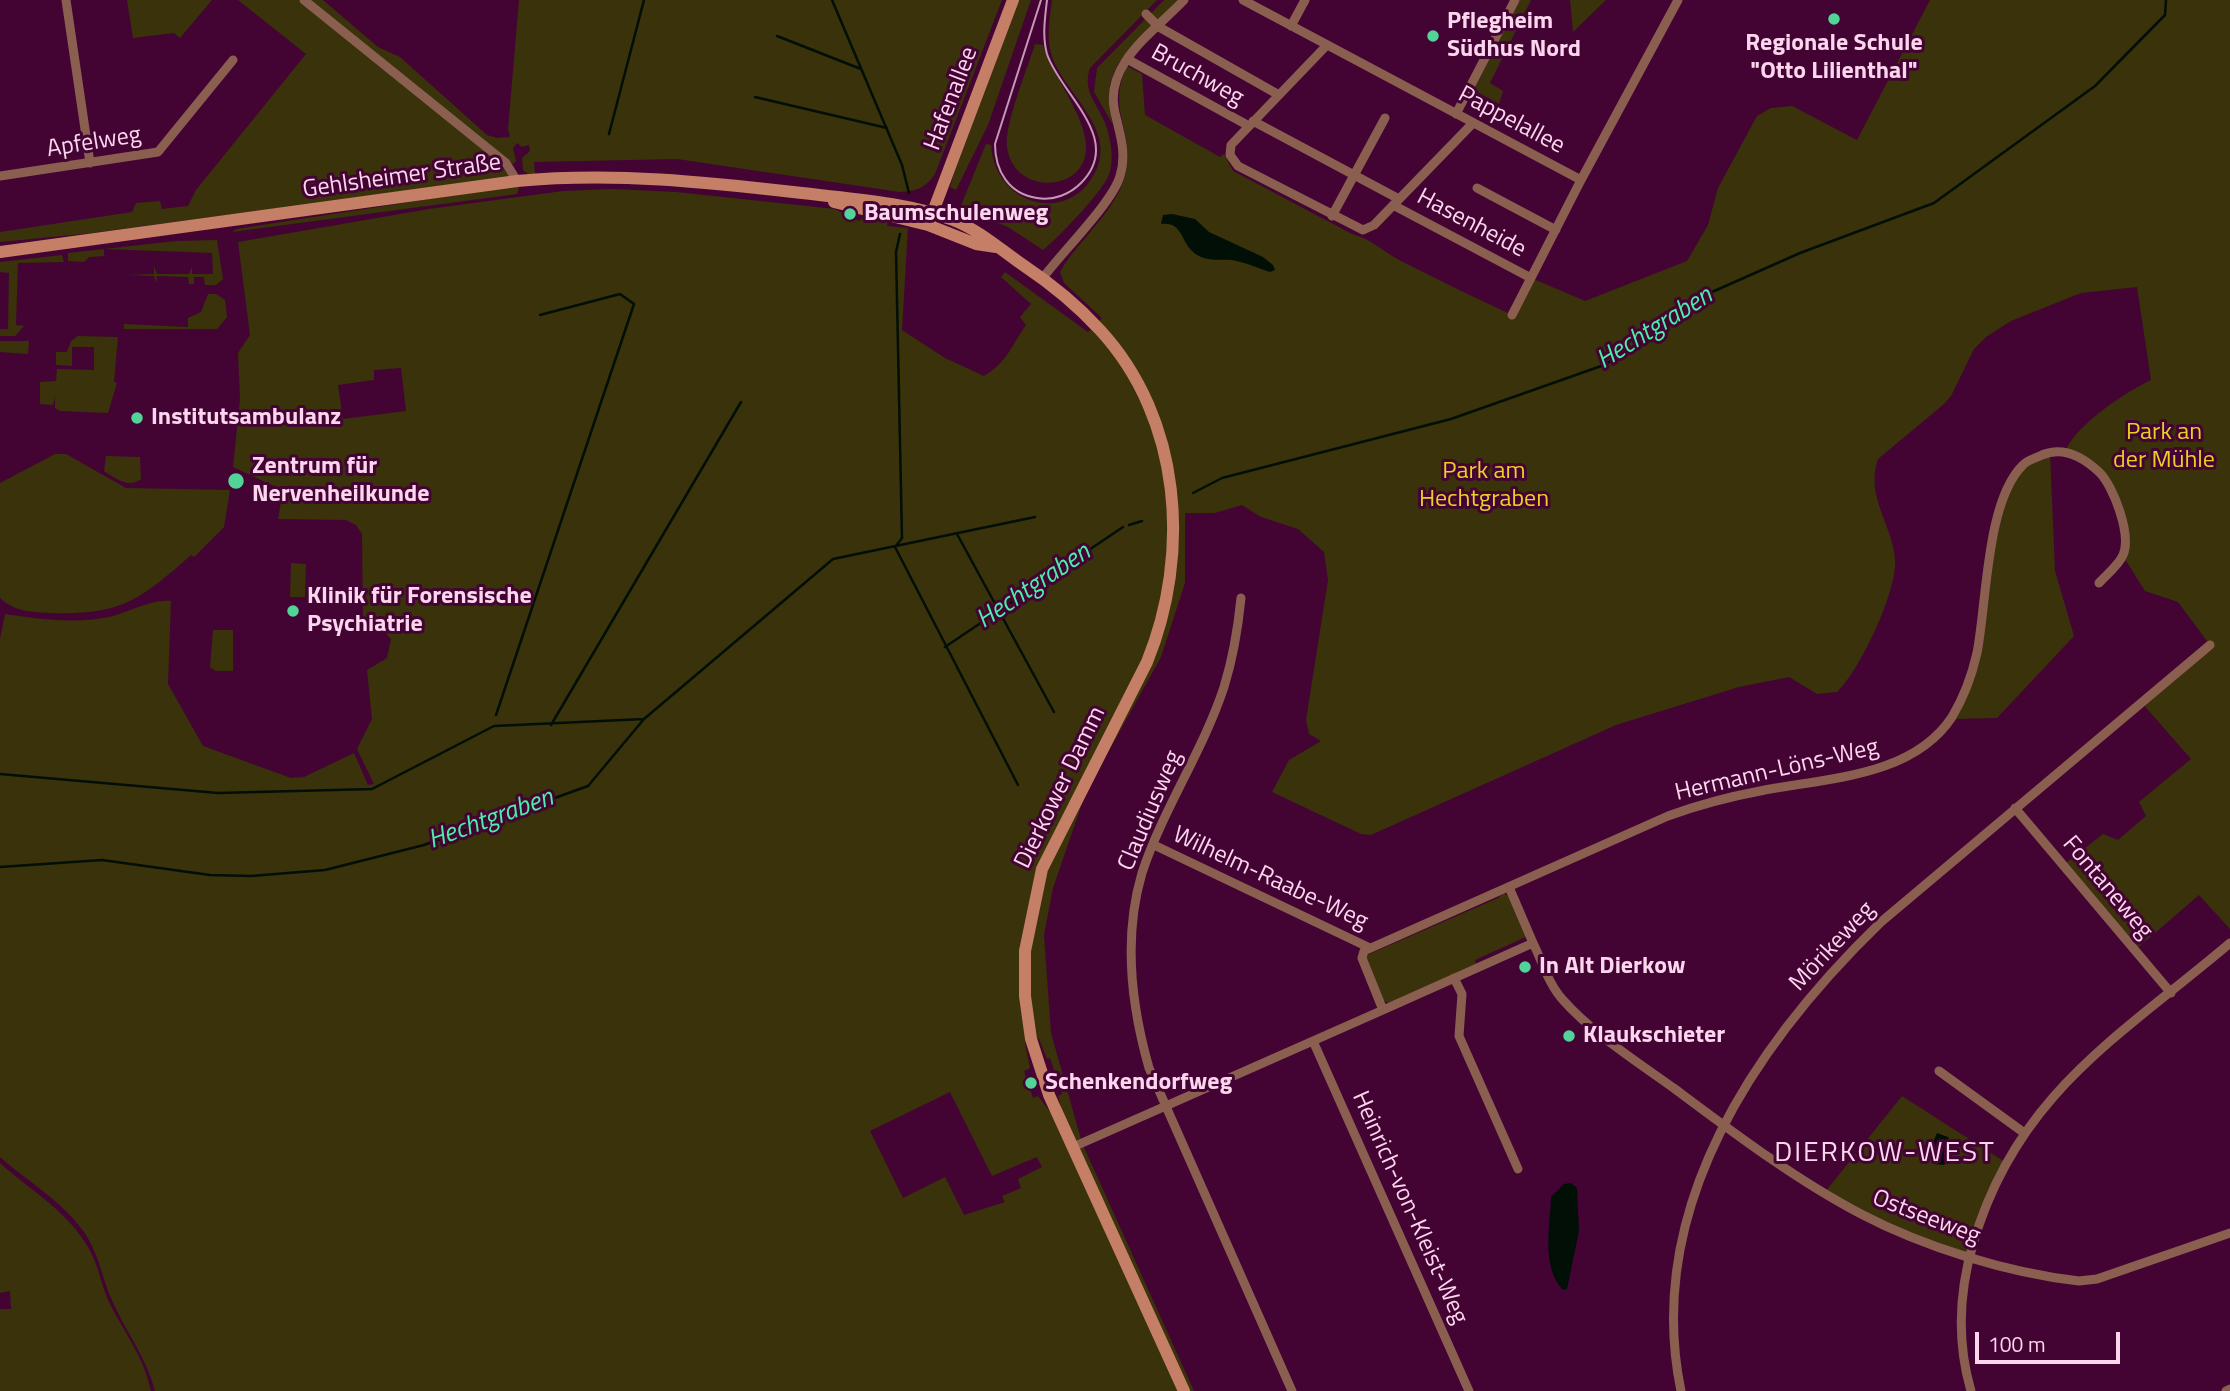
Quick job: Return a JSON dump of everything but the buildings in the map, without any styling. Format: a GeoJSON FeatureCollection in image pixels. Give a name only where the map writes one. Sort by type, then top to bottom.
{"type":"FeatureCollection","features":[{"type":"Feature","properties":{"kind":"street"},"geometry":{"type":"LineString","coordinates":[[66,0],[90,163]]}},
{"type":"Feature","properties":{"kind":"street"},"geometry":{"type":"LineString","coordinates":[[304,0],[515,177]]}},
{"type":"Feature","properties":{"kind":"street","name":"Hafenallee"},"geometry":{"type":"LineString","coordinates":[[930,219],[1013,0]]}},
{"type":"Feature","properties":{"kind":"street","name":"Bruchweg"},"geometry":{"type":"LineString","coordinates":[[1042,279],[1111,197],[1120,177],[1124,153],[1112,92],[1114,79],[1127,59],[1184,0]]}},
{"type":"Feature","properties":{"kind":"street","name":"Pappelallee"},"geometry":{"type":"LineString","coordinates":[[1242,0],[1581,180],[1678,0]]}},
{"type":"Feature","properties":{"kind":"street"},"geometry":{"type":"LineString","coordinates":[[1291,26],[1305,0]]}},
{"type":"Feature","properties":{"kind":"street"},"geometry":{"type":"LineString","coordinates":[[1456,114],[1515,0]]}},
{"type":"Feature","properties":{"kind":"street","name":"Bruchweg"},"geometry":{"type":"LineString","coordinates":[[1146,15],[1159,27],[1279,95]]}},
{"type":"Feature","properties":{"kind":"street"},"geometry":{"type":"LineString","coordinates":[[1327,45],[1229,149],[1233,162],[1363,230],[1374,225],[1473,123]]}},
{"type":"Feature","properties":{"kind":"street","name":"Bruchweg"},"geometry":{"type":"LineString","coordinates":[[1127,59],[1353,174]]}},
{"type":"Feature","properties":{"kind":"street","name":"Apfelweg"},"geometry":{"type":"LineString","coordinates":[[0,176],[158,152],[233,60]]}},
{"type":"Feature","properties":{"kind":"street"},"geometry":{"type":"LineString","coordinates":[[1332,216],[1385,118]]}},
{"type":"Feature","properties":{"kind":"street","name":"Hasenheide"},"geometry":{"type":"LineString","coordinates":[[1353,174],[1396,202],[1531,278]]}},
{"type":"Feature","properties":{"kind":"street","name":"Gehlsheimer Straße"},"geometry":{"type":"LineString","coordinates":[[0,252],[515,177],[626,176],[811,194],[866,212],[930,219]]}},
{"type":"Feature","properties":{"kind":"street"},"geometry":{"type":"LineString","coordinates":[[1512,315],[1581,180]]}},
{"type":"Feature","properties":{"kind":"street","name":"Hasenheide"},"geometry":{"type":"LineString","coordinates":[[1477,188],[1556,230]]}},
{"type":"Feature","properties":{"kind":"street","name":"Dierkower Damm"},"geometry":{"type":"LineString","coordinates":[[930,219],[976,244],[996,247],[1042,279],[1100,328],[1140,389],[1162,443],[1171,483],[1174,527],[1171,578],[1159,633],[1042,869],[1028,924],[1024,975],[1028,1020],[1049,1094],[1184,1391]]}},
{"type":"Feature","properties":{"kind":"street","name":"Hermann-Löns-Weg"},"geometry":{"type":"LineString","coordinates":[[1370,948],[1692,807],[1758,791],[1873,770],[1905,758],[1930,740],[1951,719],[1967,690],[1977,653],[1998,508],[2024,464],[2050,452],[2068,453],[2084,458],[2113,490],[2122,520],[2125,549],[2123,556],[2099,583]]}},
{"type":"Feature","properties":{"kind":"street","name":"Claudiusweg"},"geometry":{"type":"LineString","coordinates":[[1241,598],[1224,687],[1154,845],[1136,901],[1132,931],[1132,992],[1139,1033],[1166,1107],[1292,1391]]}},
{"type":"Feature","properties":{"kind":"street","name":"Mörikeweg"},"geometry":{"type":"LineString","coordinates":[[1681,1391],[1675,1314],[1683,1234],[1703,1163],[1723,1124],[1782,1033],[1845,957],[1920,887],[2210,645]]}},
{"type":"Feature","properties":{"kind":"street","name":"Fontaneweg"},"geometry":{"type":"LineString","coordinates":[[2015,808],[2171,993]]}},
{"type":"Feature","properties":{"kind":"street","name":"Wilhelm-Raabe-Weg"},"geometry":{"type":"LineString","coordinates":[[1154,845],[1370,948]]}},
{"type":"Feature","properties":{"kind":"street","name":"Ostseeweg"},"geometry":{"type":"LineString","coordinates":[[1509,887],[1556,990],[1570,1007],[1723,1124],[1861,1214],[1906,1235],[1969,1257],[2070,1280],[2089,1281],[2230,1233]]}},
{"type":"Feature","properties":{"kind":"street"},"geometry":{"type":"LineString","coordinates":[[1073,1147],[1533,943]]}},
{"type":"Feature","properties":{"kind":"street"},"geometry":{"type":"LineString","coordinates":[[1971,1391],[1961,1333],[1962,1295],[1969,1257],[1989,1195],[2023,1132],[2069,1077],[2230,943]]}},
{"type":"Feature","properties":{"kind":"street"},"geometry":{"type":"LineString","coordinates":[[1370,948],[1361,953],[1362,958],[1383,1010]]}},
{"type":"Feature","properties":{"kind":"street"},"geometry":{"type":"LineString","coordinates":[[1454,978],[1462,994],[1459,1037],[1518,1168]]}},
{"type":"Feature","properties":{"kind":"street","name":"Heinrich-von-Kleist-Weg"},"geometry":{"type":"LineString","coordinates":[[1313,1041],[1469,1391]]}},
{"type":"Feature","properties":{"kind":"street"},"geometry":{"type":"LineString","coordinates":[[1938,1071],[2023,1132]]}},
{"type":"Feature","properties":{"kind":"green space"},"geometry":{"type":"Polygon","coordinates":[[[127,0],[212,0],[180,38],[174,33],[133,38],[127,0]]]}},
{"type":"Feature","properties":{"kind":"green space"},"geometry":{"type":"Polygon","coordinates":[[[238,0],[323,0],[378,47],[400,57],[487,135],[497,138],[510,137],[508,129],[519,0],[1002,0],[935,174],[924,186],[911,191],[900,192],[677,159],[534,162],[535,174],[528,174],[523,170],[522,158],[530,151],[529,145],[522,147],[517,143],[513,148],[516,161],[513,164],[490,149],[508,170],[509,177],[93,233],[0,242],[0,232],[132,212],[136,203],[160,201],[162,209],[188,206],[196,190],[306,54],[238,0]]]}},
{"type":"Feature","properties":{"kind":"green space"},"geometry":{"type":"Polygon","coordinates":[[[1019,0],[1031,0],[988,125],[956,190],[950,187],[954,173],[1019,0]]]}},
{"type":"Feature","properties":{"kind":"green space"},"geometry":{"type":"Polygon","coordinates":[[[1052,0],[1157,0],[1090,68],[1089,90],[1105,123],[1110,143],[1110,171],[1104,185],[1088,204],[1043,250],[1008,227],[960,208],[986,144],[991,145],[996,166],[1006,183],[1020,195],[1036,202],[1054,203],[1070,198],[1085,186],[1097,168],[1101,153],[1093,123],[1065,81],[1051,53],[1049,33],[1052,0]]]}},
{"type":"Feature","properties":{"kind":"green space"},"geometry":{"type":"Polygon","coordinates":[[[1164,0],[1180,0],[1136,42],[1117,66],[1109,93],[1113,125],[1094,92],[1097,68],[1164,0]]]}},
{"type":"Feature","properties":{"kind":"green space"},"geometry":{"type":"Polygon","coordinates":[[[1515,0],[1531,0],[1490,83],[1503,91],[1499,104],[1470,88],[1515,0]]]}},
{"type":"Feature","properties":{"kind":"green space"},"geometry":{"type":"Polygon","coordinates":[[[1570,0],[1606,0],[1573,32],[1570,0]]]}},
{"type":"Feature","properties":{"kind":"green space"},"geometry":{"type":"Polygon","coordinates":[[[1930,0],[2230,0],[2230,929],[2199,895],[2134,951],[2062,866],[2103,834],[2118,840],[2146,816],[2139,802],[2191,759],[2141,702],[2210,645],[2178,602],[2145,591],[2123,556],[2122,520],[2106,479],[2066,450],[2091,420],[2116,400],[2151,380],[2137,287],[2081,293],[2011,321],[1986,337],[1974,349],[1951,396],[1944,404],[1878,459],[1875,485],[1893,546],[1894,573],[1884,609],[1866,649],[1837,692],[1817,694],[1789,677],[1739,687],[1616,725],[1371,835],[1361,834],[1272,792],[1289,760],[1321,741],[1309,734],[1306,720],[1328,580],[1324,552],[1298,529],[1261,517],[1242,505],[1215,513],[1185,513],[1185,583],[1161,657],[1086,792],[1053,888],[1044,935],[1051,1033],[1082,1143],[1194,1391],[155,1391],[146,1366],[111,1298],[87,1236],[63,1208],[0,1157],[0,639],[5,614],[83,620],[109,617],[148,604],[171,601],[168,684],[203,746],[291,778],[304,777],[354,753],[368,785],[374,784],[357,749],[372,719],[367,670],[387,658],[391,639],[377,624],[363,623],[362,534],[356,525],[346,520],[278,519],[282,496],[280,489],[233,467],[240,399],[238,353],[250,335],[238,242],[429,209],[563,191],[612,189],[676,192],[835,209],[859,221],[863,218],[888,221],[887,226],[908,228],[902,330],[945,358],[984,376],[1008,354],[1026,325],[1020,317],[1031,304],[1001,277],[1005,272],[1088,332],[1102,318],[1064,283],[1060,272],[1108,209],[1123,182],[1128,153],[1119,94],[1127,66],[1142,74],[1145,115],[1220,157],[1224,154],[1233,171],[1370,242],[1399,260],[1512,315],[1531,278],[1585,301],[1687,261],[1708,225],[1718,188],[1757,116],[1771,108],[1792,106],[1857,140],[1930,0]],[[401,368],[374,370],[374,380],[338,385],[343,419],[406,411],[401,368]],[[1039,1039],[1025,1042],[1030,1068],[1024,1071],[1033,1098],[1038,1096],[1051,1113],[1062,1110],[1058,1096],[1062,1094],[1050,1058],[1047,1059],[1039,1039]],[[950,1092],[870,1131],[903,1198],[945,1177],[964,1215],[1005,1202],[1002,1196],[1021,1188],[1018,1179],[1042,1167],[1037,1157],[992,1176],[950,1092]]]}},
{"type":"Feature","properties":{"kind":"green space"},"geometry":{"type":"Polygon","coordinates":[[[1035,44],[1043,45],[1085,136],[1083,163],[1075,173],[1063,180],[1049,183],[1035,181],[1022,174],[1012,163],[1007,147],[1009,125],[1035,44]]]}},
{"type":"Feature","properties":{"kind":"green space"},"geometry":{"type":"Polygon","coordinates":[[[520,185],[517,194],[232,232],[236,229],[520,185]]]}},
{"type":"Feature","properties":{"kind":"green space"},"geometry":{"type":"Polygon","coordinates":[[[217,240],[223,279],[216,285],[205,285],[204,277],[194,277],[194,284],[189,284],[188,277],[157,276],[156,283],[154,276],[126,275],[154,274],[154,266],[157,274],[189,274],[192,267],[192,274],[213,274],[212,253],[104,249],[176,241],[217,240]]]}},
{"type":"Feature","properties":{"kind":"green space"},"geometry":{"type":"Polygon","coordinates":[[[104,249],[104,256],[89,257],[84,262],[68,261],[68,253],[104,249]]]}},
{"type":"Feature","properties":{"kind":"green space"},"geometry":{"type":"Polygon","coordinates":[[[62,255],[64,262],[18,263],[16,325],[24,326],[15,336],[0,336],[0,329],[8,329],[9,273],[0,272],[0,262],[62,255]]]}},
{"type":"Feature","properties":{"kind":"green space"},"geometry":{"type":"Polygon","coordinates":[[[208,294],[216,294],[225,300],[227,317],[217,329],[124,329],[124,324],[188,327],[188,318],[201,312],[208,294]]]}},
{"type":"Feature","properties":{"kind":"green space"},"geometry":{"type":"Polygon","coordinates":[[[78,336],[118,337],[114,382],[117,383],[108,413],[60,411],[55,408],[55,396],[53,405],[40,404],[40,382],[56,381],[57,369],[94,370],[94,347],[72,347],[72,366],[56,365],[56,352],[67,352],[71,341],[78,336]]]}},
{"type":"Feature","properties":{"kind":"green space"},"geometry":{"type":"Polygon","coordinates":[[[0,341],[29,341],[28,354],[0,352],[0,341]]]}},
{"type":"Feature","properties":{"kind":"green space"},"geometry":{"type":"Polygon","coordinates":[[[2050,452],[2055,571],[2074,636],[1997,718],[1951,719],[1967,689],[1999,508],[2024,464],[2050,452]]]}},
{"type":"Feature","properties":{"kind":"green space"},"geometry":{"type":"Polygon","coordinates":[[[55,454],[66,454],[126,488],[230,490],[224,527],[194,557],[191,555],[158,583],[128,602],[96,611],[75,613],[37,612],[12,606],[0,598],[0,483],[55,454]]]}},
{"type":"Feature","properties":{"kind":"green space"},"geometry":{"type":"Polygon","coordinates":[[[106,456],[140,457],[141,479],[127,483],[104,471],[106,456]]]}},
{"type":"Feature","properties":{"kind":"green space"},"geometry":{"type":"Polygon","coordinates":[[[291,563],[306,564],[305,597],[290,597],[291,563]]]}},
{"type":"Feature","properties":{"kind":"green space"},"geometry":{"type":"Polygon","coordinates":[[[213,630],[233,630],[233,671],[216,671],[210,667],[213,630]]]}},
{"type":"Feature","properties":{"kind":"green space"},"geometry":{"type":"Polygon","coordinates":[[[1504,893],[1511,898],[1528,936],[1475,960],[1476,964],[1389,1003],[1382,1000],[1365,956],[1504,893]]]}},
{"type":"Feature","properties":{"kind":"green space"},"geometry":{"type":"Polygon","coordinates":[[[1902,1096],[2005,1162],[1969,1257],[1906,1235],[1825,1192],[1902,1096]]]}},
{"type":"Feature","properties":{"kind":"green space"},"geometry":{"type":"Polygon","coordinates":[[[0,1163],[60,1212],[80,1236],[98,1269],[110,1304],[139,1356],[151,1391],[0,1391],[0,1309],[11,1309],[10,1291],[0,1293],[0,1163]]]}},
{"type":"Feature","properties":{"kind":"shaded area"},"geometry":{"type":"Polygon","coordinates":[[[1172,214],[1195,219],[1209,232],[1263,257],[1275,270],[1270,272],[1237,261],[1201,257],[1191,250],[1177,228],[1161,224],[1163,215],[1172,214]]]}},
{"type":"Feature","properties":{"kind":"shaded area"},"geometry":{"type":"Polygon","coordinates":[[[1937,1133],[1948,1137],[1951,1144],[1951,1155],[1944,1165],[1933,1164],[1928,1154],[1937,1133]]]}},
{"type":"Feature","properties":{"kind":"shaded area"},"geometry":{"type":"Polygon","coordinates":[[[1571,1183],[1577,1188],[1579,1231],[1567,1289],[1563,1290],[1556,1281],[1549,1258],[1551,1197],[1564,1184],[1571,1183]]]}},
{"type":"Feature","properties":{"kind":"waterway"},"geometry":{"type":"LineString","coordinates":[[609,134],[644,0]]}},
{"type":"Feature","properties":{"kind":"waterway"},"geometry":{"type":"LineString","coordinates":[[832,0],[902,165],[909,193]]}},
{"type":"Feature","properties":{"kind":"waterway","name":"Hechtgraben"},"geometry":{"type":"LineString","coordinates":[[1193,493],[1222,478],[1451,419],[1604,365],[1658,332],[1703,296],[1800,253],[1934,203],[2095,86],[2165,15],[2166,0]]}},
{"type":"Feature","properties":{"kind":"waterway"},"geometry":{"type":"LineString","coordinates":[[777,36],[861,69]]}},
{"type":"Feature","properties":{"kind":"waterway"},"geometry":{"type":"LineString","coordinates":[[755,97],[887,128]]}},
{"type":"Feature","properties":{"kind":"waterway"},"geometry":{"type":"LineString","coordinates":[[895,547],[902,538],[896,252],[900,234]]}},
{"type":"Feature","properties":{"kind":"waterway"},"geometry":{"type":"LineString","coordinates":[[496,715],[634,304],[620,294],[540,315]]}},
{"type":"Feature","properties":{"kind":"waterway"},"geometry":{"type":"LineString","coordinates":[[551,725],[741,402]]}},
{"type":"Feature","properties":{"kind":"waterway","name":"Hechtgraben"},"geometry":{"type":"LineString","coordinates":[[0,867],[102,860],[210,875],[251,876],[325,870],[424,845],[588,786],[644,719],[833,559],[1035,517]]}},
{"type":"Feature","properties":{"kind":"waterway","name":"Hechtgraben"},"geometry":{"type":"LineString","coordinates":[[1129,525],[1142,521]]}},
{"type":"Feature","properties":{"kind":"waterway","name":"Hechtgraben"},"geometry":{"type":"LineString","coordinates":[[945,647],[1123,527]]}},
{"type":"Feature","properties":{"kind":"waterway"},"geometry":{"type":"LineString","coordinates":[[957,534],[1054,712]]}},
{"type":"Feature","properties":{"kind":"waterway"},"geometry":{"type":"LineString","coordinates":[[895,547],[1018,785]]}},
{"type":"Feature","properties":{"kind":"waterway"},"geometry":{"type":"LineString","coordinates":[[0,774],[218,793],[372,789],[494,726],[644,719]]}},
{"type":"Feature","properties":{"kind":"tram line"},"geometry":{"type":"LineString","coordinates":[[1041,0],[995,144],[1001,172],[1011,186],[1027,196],[1043,199],[1061,196],[1081,183],[1093,166],[1096,150],[1093,133],[1085,117],[1047,54],[1044,34],[1047,0]]}},
{"type":"Feature","properties":{"kind":"place","name":"Regionale Schule \"Otto Lilienthal\""},"geometry":{"type":"Point","coordinates":[1834,19]}},
{"type":"Feature","properties":{"kind":"place","name":"Pflegheim Südhus Nord"},"geometry":{"type":"Point","coordinates":[1433,36]}},
{"type":"Feature","properties":{"kind":"place","name":"Baumschulenweg"},"geometry":{"type":"Point","coordinates":[850,214]}},
{"type":"Feature","properties":{"kind":"place","name":"Institutsambulanz"},"geometry":{"type":"Point","coordinates":[137,418]}},
{"type":"Feature","properties":{"kind":"place","name":"Zentrum für Nervenheilkunde"},"geometry":{"type":"Point","coordinates":[236,481]}},
{"type":"Feature","properties":{"kind":"place","name":"Klinik für Forensische Psychiatrie"},"geometry":{"type":"Point","coordinates":[293,611]}},
{"type":"Feature","properties":{"kind":"place","name":"In Alt Dierkow"},"geometry":{"type":"Point","coordinates":[1525,967]}},
{"type":"Feature","properties":{"kind":"place","name":"Klaukschieter"},"geometry":{"type":"Point","coordinates":[1569,1036]}},
{"type":"Feature","properties":{"kind":"place","name":"Schenkendorfweg"},"geometry":{"type":"Point","coordinates":[1031,1083]}},
{"type":"Feature","properties":{"kind":"district","name":"DIERKOW-WEST"},"geometry":{"type":"Point","coordinates":[1885,1154]}},
{"type":"Feature","properties":{"kind":"park label","name":"Park an der Mühle"},"geometry":{"type":"Point","coordinates":[2164,447]}},
{"type":"Feature","properties":{"kind":"park label","name":"Park am Hechtgraben"},"geometry":{"type":"Point","coordinates":[1484,486]}}]}
